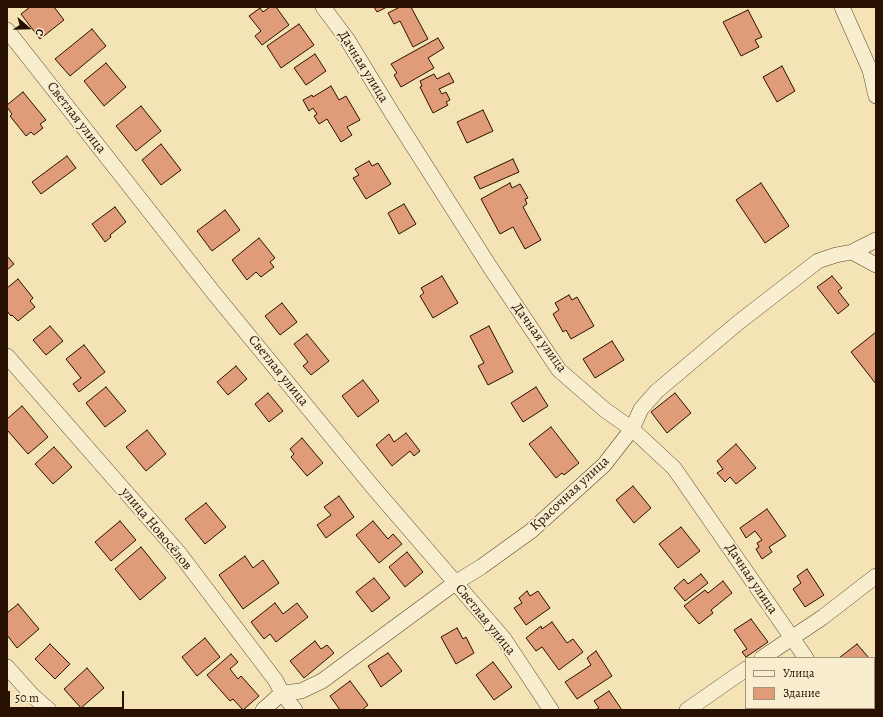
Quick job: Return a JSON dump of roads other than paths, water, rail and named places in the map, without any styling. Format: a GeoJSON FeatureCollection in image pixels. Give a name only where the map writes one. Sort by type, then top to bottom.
{"type":"FeatureCollection","features":[{"type":"Feature","properties":{"kind":"street","name":"Дачная улица"},"geometry":{"type":"LineString","coordinates":[[323,7],[347,39],[486,261],[559,370],[605,410],[632,429],[674,468],[805,657]]}},
{"type":"Feature","properties":{"kind":"street"},"geometry":{"type":"LineString","coordinates":[[842,7],[870,70],[876,96]]}},
{"type":"Feature","properties":{"kind":"street","name":"Светлая улица"},"geometry":{"type":"LineString","coordinates":[[7,30],[213,292],[372,486],[504,639],[551,710]]}},
{"type":"Feature","properties":{"kind":"street","name":"Красочная улица"},"geometry":{"type":"LineString","coordinates":[[282,693],[301,691],[322,681],[455,583],[481,568],[531,531],[604,465],[632,429],[641,409],[657,391],[739,322],[818,262],[836,255],[852,252],[876,240]]}},
{"type":"Feature","properties":{"kind":"street"},"geometry":{"type":"LineString","coordinates":[[852,252],[876,265]]}},
{"type":"Feature","properties":{"kind":"street","name":"улица Новосёлов"},"geometry":{"type":"LineString","coordinates":[[7,356],[179,553],[276,681],[282,693],[295,710]]}},
{"type":"Feature","properties":{"kind":"street"},"geometry":{"type":"LineString","coordinates":[[763,657],[823,617],[876,576]]}},
{"type":"Feature","properties":{"kind":"street"},"geometry":{"type":"LineString","coordinates":[[7,667],[33,696],[49,710]]}},
{"type":"Feature","properties":{"kind":"street"},"geometry":{"type":"LineString","coordinates":[[687,710],[745,670]]}},
{"type":"Feature","properties":{"kind":"street"},"geometry":{"type":"LineString","coordinates":[[263,710],[282,693]]}}]}
